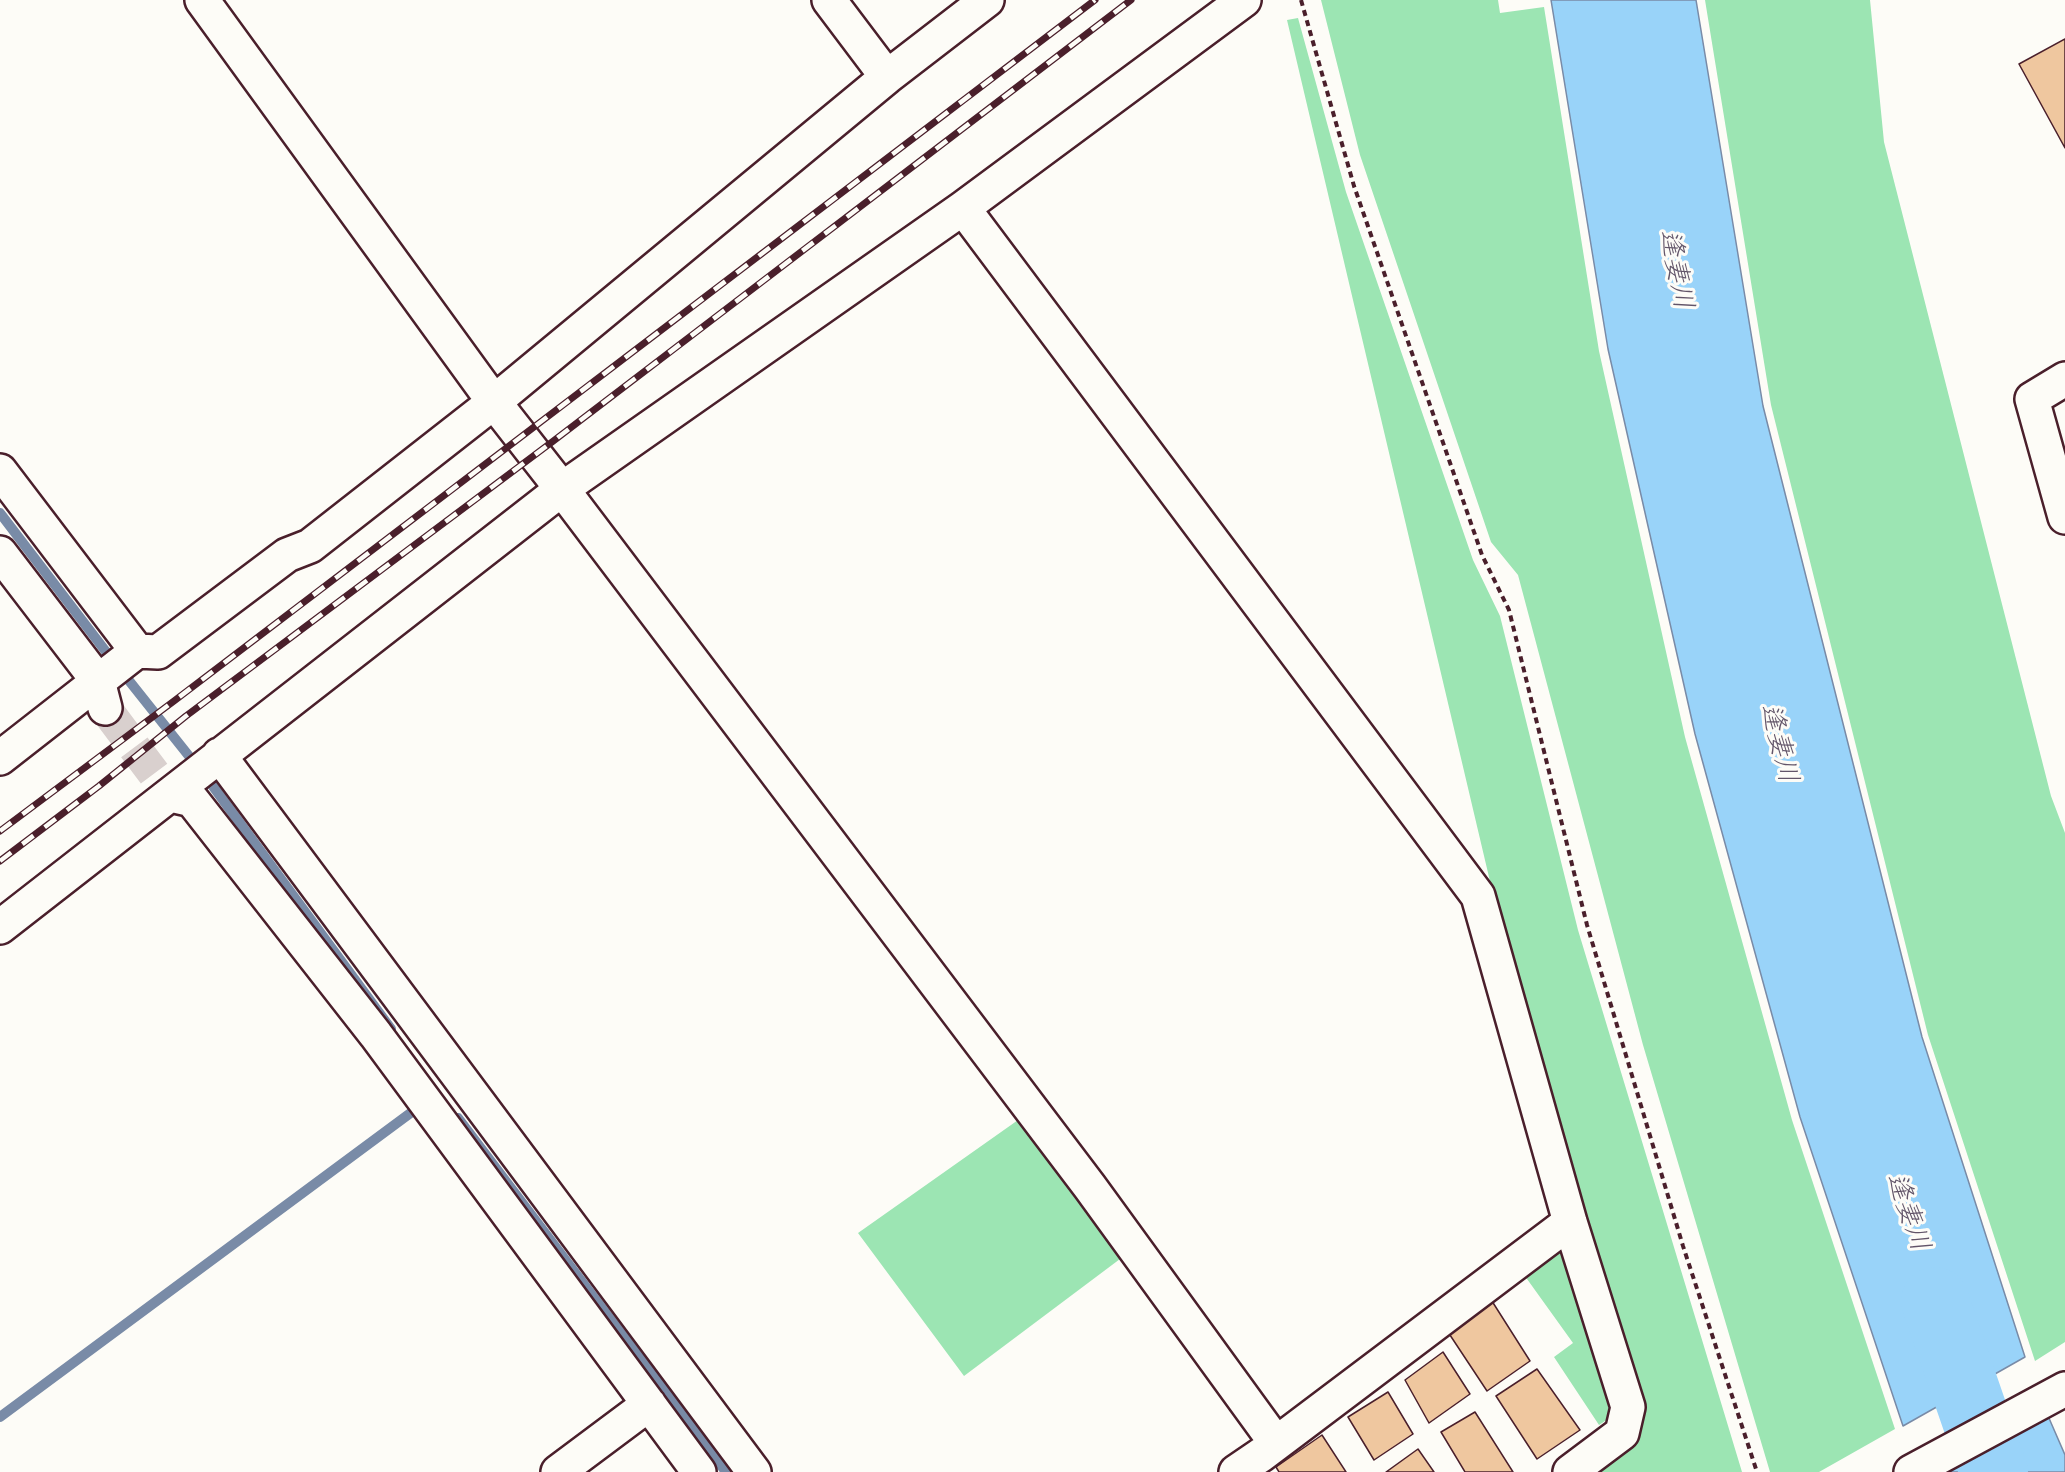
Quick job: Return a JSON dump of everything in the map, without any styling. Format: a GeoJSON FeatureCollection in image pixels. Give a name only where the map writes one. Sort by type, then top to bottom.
{"type":"FeatureCollection","features":[{"type":"Feature","properties":{"kind":"street"},"geometry":{"type":"LineString","coordinates":[[202,0],[495,402],[1090,1187],[1276,1443]]}},
{"type":"Feature","properties":{"kind":"street"},"geometry":{"type":"LineString","coordinates":[[829,0],[887,77]]}},
{"type":"Feature","properties":{"kind":"street"},"geometry":{"type":"LineString","coordinates":[[0,471],[137,651],[158,652],[287,555],[310,546],[495,402],[887,77],[987,0]]}},
{"type":"Feature","properties":{"kind":"street"},"geometry":{"type":"LineString","coordinates":[[0,927],[562,489],[963,208],[1244,0]]}},
{"type":"Feature","properties":{"kind":"street"},"geometry":{"type":"LineString","coordinates":[[963,208],[1479,896],[1570,1222],[1628,1407],[1622,1433],[1570,1472]]}},
{"type":"Feature","properties":{"kind":"street"},"geometry":{"type":"LineString","coordinates":[[2065,379],[2032,399],[2065,517]]}},
{"type":"Feature","properties":{"kind":"street"},"geometry":{"type":"LineString","coordinates":[[0,553],[101,694]]}},
{"type":"Feature","properties":{"kind":"street"},"geometry":{"type":"LineString","coordinates":[[0,758],[101,694],[137,651]]}},
{"type":"Feature","properties":{"kind":"street"},"geometry":{"type":"LineString","coordinates":[[219,755],[754,1472]]}},
{"type":"Feature","properties":{"kind":"street"},"geometry":{"type":"LineString","coordinates":[[170,795],[192,800],[376,1035],[699,1472]]}},
{"type":"Feature","properties":{"kind":"street"},"geometry":{"type":"LineString","coordinates":[[1236,1472],[1570,1222]]}},
{"type":"Feature","properties":{"kind":"street"},"geometry":{"type":"LineString","coordinates":[[1911,1472],[2065,1389]]}},
{"type":"Feature","properties":{"kind":"street"},"geometry":{"type":"LineString","coordinates":[[558,1472],[649,1404]]}},
{"type":"Feature","properties":{"kind":"path"},"geometry":{"type":"LineString","coordinates":[[1301,0],[1354,186],[1482,555],[1509,610],[1587,925],[1683,1246],[1757,1472]]}},
{"type":"Feature","properties":{"kind":"green space"},"geometry":{"type":"Polygon","coordinates":[[[1321,0],[1498,0],[1500,13],[1544,7],[1599,351],[1685,737],[1792,1120],[1895,1429],[1819,1472],[1770,1472],[1643,1045],[1518,575],[1491,542],[1360,155],[1321,0]]]}},
{"type":"Feature","properties":{"kind":"green space"},"geometry":{"type":"Polygon","coordinates":[[[1705,0],[1870,0],[1884,142],[2051,796],[2065,833],[2065,1342],[2035,1361],[1928,1035],[1771,405],[1705,0]]]}},
{"type":"Feature","properties":{"kind":"green space"},"geometry":{"type":"Polygon","coordinates":[[[1298,18],[1346,192],[1473,560],[1500,616],[1578,930],[1742,1472],[1602,1472],[1598,1465],[1636,1442],[1644,1415],[1579,1206],[1493,894],[1287,20],[1298,18]]]}},
{"type":"Feature","properties":{"kind":"green space"},"geometry":{"type":"Polygon","coordinates":[[[1028,1113],[1128,1253],[964,1376],[858,1233],[1028,1113]]]}},
{"type":"Feature","properties":{"kind":"green space"},"geometry":{"type":"Polygon","coordinates":[[[1564,1239],[1620,1411],[1599,1425],[1554,1357],[1573,1343],[1522,1272],[1564,1239]]]}},
{"type":"Feature","properties":{"kind":"water"},"geometry":{"type":"Polygon","coordinates":[[[1551,0],[1696,0],[1763,406],[1922,1037],[2025,1357],[1903,1426],[1800,1117],[1695,734],[1608,349],[1551,0]]]}},
{"type":"Feature","properties":{"kind":"water"},"geometry":{"type":"Polygon","coordinates":[[[2045,1409],[2065,1455],[2065,1472],[1931,1472],[2045,1409]]]}},
{"type":"Feature","properties":{"kind":"building"},"geometry":{"type":"Polygon","coordinates":[[[2065,39],[2065,148],[2019,64],[2065,39]]]}},
{"type":"Feature","properties":{"kind":"building"},"geometry":{"type":"Polygon","coordinates":[[[1490,1298],[1530,1361],[1487,1391],[1446,1329],[1490,1298]]]}},
{"type":"Feature","properties":{"kind":"building"},"geometry":{"type":"Polygon","coordinates":[[[1443,1352],[1470,1394],[1429,1423],[1405,1380],[1443,1352]]]}},
{"type":"Feature","properties":{"kind":"building"},"geometry":{"type":"Polygon","coordinates":[[[1537,1369],[1580,1430],[1537,1459],[1496,1396],[1537,1369]]]}},
{"type":"Feature","properties":{"kind":"building"},"geometry":{"type":"Polygon","coordinates":[[[1388,1392],[1413,1434],[1374,1460],[1348,1417],[1388,1392]]]}},
{"type":"Feature","properties":{"kind":"building"},"geometry":{"type":"Polygon","coordinates":[[[1475,1412],[1513,1472],[1465,1472],[1441,1432],[1475,1412]]]}},
{"type":"Feature","properties":{"kind":"building"},"geometry":{"type":"Polygon","coordinates":[[[1322,1435],[1346,1472],[1279,1472],[1276,1467],[1322,1435]]]}},
{"type":"Feature","properties":{"kind":"building"},"geometry":{"type":"Polygon","coordinates":[[[1418,1449],[1434,1472],[1386,1472],[1418,1449]]]}},
{"type":"Feature","properties":{"kind":"waterway"},"geometry":{"type":"LineString","coordinates":[[0,513],[212,785],[391,1029]]}},
{"type":"Feature","properties":{"kind":"waterway"},"geometry":{"type":"LineString","coordinates":[[0,1417],[424,1103]]}},
{"type":"Feature","properties":{"kind":"waterway"},"geometry":{"type":"LineString","coordinates":[[458,1118],[726,1472]]}},
{"type":"Feature","properties":{"kind":"waterway","name":"逢妻川"},"geometry":{"type":"LineString","coordinates":[[1935,1301],[1994,1472]]}},
{"type":"Feature","properties":{"kind":"tunnel"},"geometry":{"type":"LineString","coordinates":[[105,708],[170,795]]}},
{"type":"Feature","properties":{"kind":"railway"},"geometry":{"type":"LineString","coordinates":[[0,831],[1095,0]]}},
{"type":"Feature","properties":{"kind":"railway"},"geometry":{"type":"LineString","coordinates":[[0,861],[186,716],[552,442],[1131,0]]}}]}
